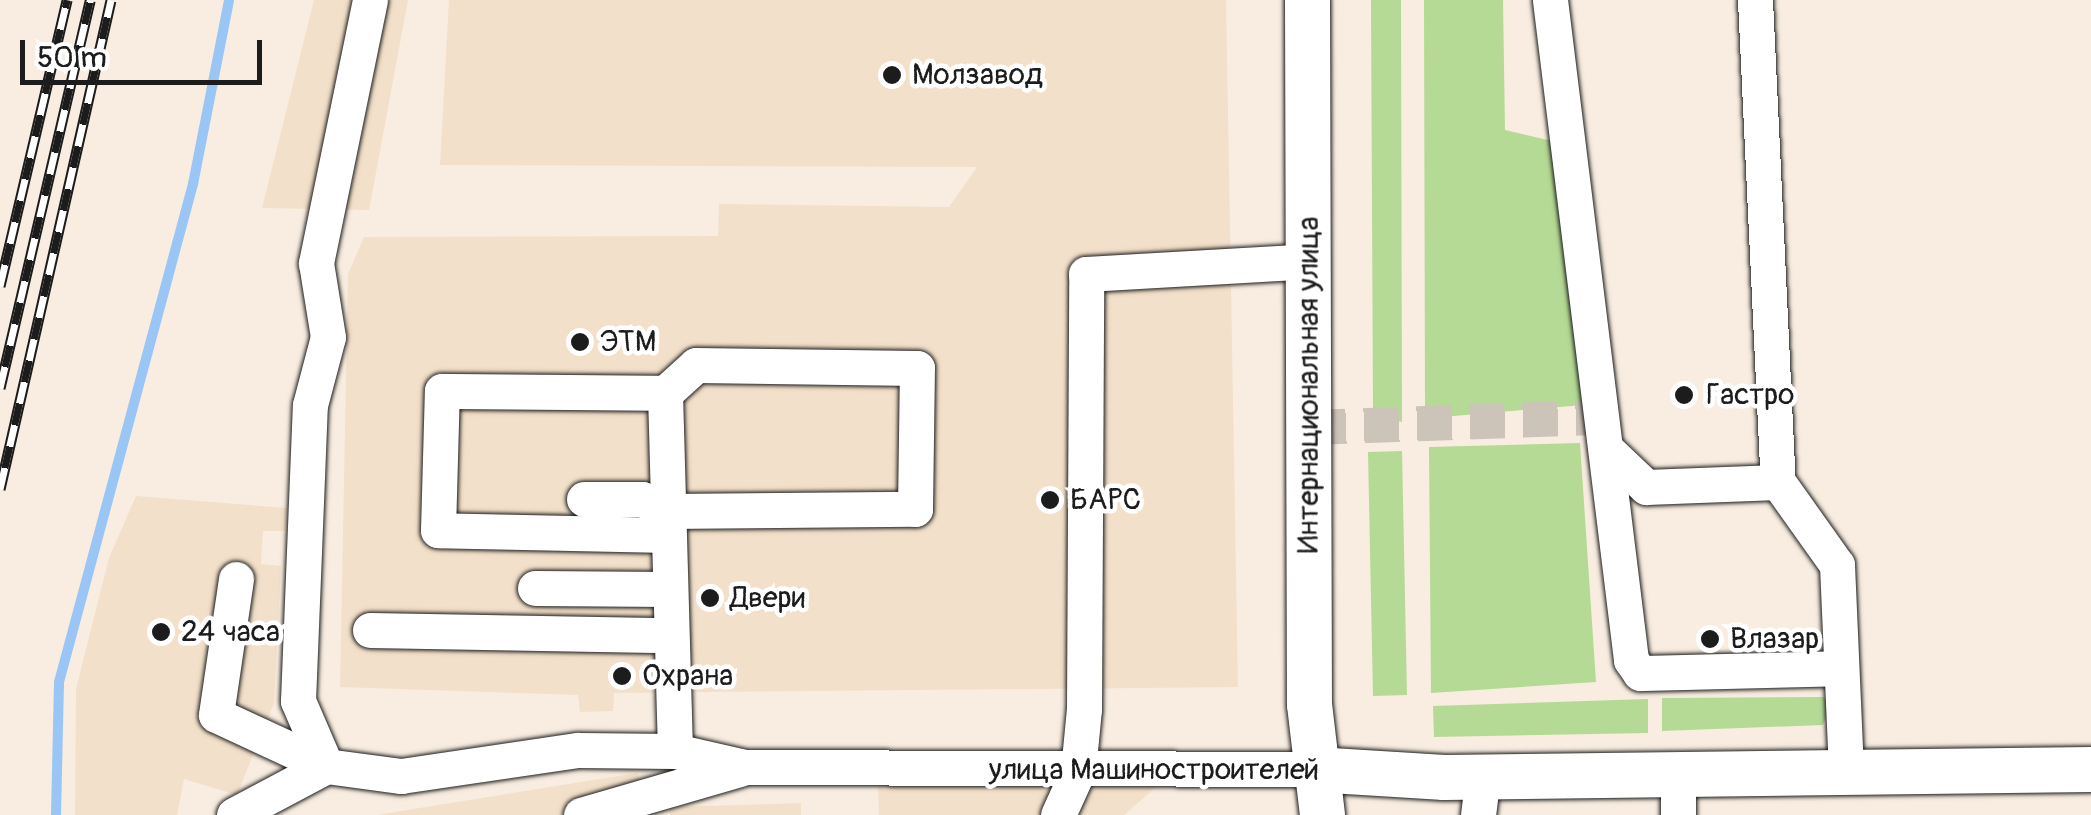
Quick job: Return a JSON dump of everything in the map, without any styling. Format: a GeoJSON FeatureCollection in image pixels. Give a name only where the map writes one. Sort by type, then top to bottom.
{"type":"FeatureCollection","features":[{"type":"Feature","properties":{"kind":"main road","name":"Интернациональная улица"},"geometry":{"type":"LineString","coordinates":[[1307,0],[1314,769],[1322,815]]}},
{"type":"Feature","properties":{"kind":"main road","name":"Интернациональная улица"},"geometry":{"type":"LineString","coordinates":[[1302,815],[1314,769]]}},
{"type":"Feature","properties":{"kind":"main road","name":"улица Машиностроителей"},"geometry":{"type":"LineString","coordinates":[[1314,769],[1480,795],[1678,795],[1846,773],[2091,769]]}},
{"type":"Feature","properties":{"kind":"street"},"geometry":{"type":"LineString","coordinates":[[234,815],[326,766],[298,701],[310,405],[328,337],[316,263],[370,0]]}},
{"type":"Feature","properties":{"kind":"street"},"geometry":{"type":"LineString","coordinates":[[1550,0],[1595,417],[1607,450],[1630,660],[1640,673],[1841,668]]}},
{"type":"Feature","properties":{"kind":"street"},"geometry":{"type":"LineString","coordinates":[[1755,0],[1778,482],[1838,566],[1846,773]]}},
{"type":"Feature","properties":{"kind":"street"},"geometry":{"type":"LineString","coordinates":[[1058,815],[1078,772],[1086,274],[1309,261]]}},
{"type":"Feature","properties":{"kind":"street"},"geometry":{"type":"LineString","coordinates":[[696,365],[917,368],[914,509],[667,523],[438,530],[442,391],[665,394],[696,365]]}},
{"type":"Feature","properties":{"kind":"street"},"geometry":{"type":"LineString","coordinates":[[665,394],[668,589],[676,751]]}},
{"type":"Feature","properties":{"kind":"street"},"geometry":{"type":"LineString","coordinates":[[1607,450],[1646,486],[1778,482]]}},
{"type":"Feature","properties":{"kind":"street"},"geometry":{"type":"LineString","coordinates":[[584,499],[642,499],[667,523]]}},
{"type":"Feature","properties":{"kind":"street","name":"улица Машиностроителей"},"geometry":{"type":"LineString","coordinates":[[236,579],[216,715],[326,766],[401,776],[578,750],[676,751],[745,768],[1078,772],[1314,769]]}},
{"type":"Feature","properties":{"kind":"street"},"geometry":{"type":"LineString","coordinates":[[535,588],[668,589]]}},
{"type":"Feature","properties":{"kind":"street"},"geometry":{"type":"LineString","coordinates":[[370,630],[670,635]]}},
{"type":"Feature","properties":{"kind":"street"},"geometry":{"type":"LineString","coordinates":[[580,815],[745,768]]}},
{"type":"Feature","properties":{"kind":"shaded area"},"geometry":{"type":"Polygon","coordinates":[[[314,0],[408,0],[369,210],[262,208],[314,0]]]}},
{"type":"Feature","properties":{"kind":"shaded area"},"geometry":{"type":"Polygon","coordinates":[[[449,0],[1226,0],[1238,687],[614,693],[613,711],[580,712],[578,695],[340,687],[348,274],[364,237],[718,236],[719,204],[949,207],[977,167],[440,165],[449,0]]]}},
{"type":"Feature","properties":{"kind":"shaded area"},"geometry":{"type":"Polygon","coordinates":[[[136,496],[287,508],[285,531],[263,531],[261,564],[281,566],[274,703],[237,795],[184,779],[177,815],[75,815],[76,689],[109,558],[136,496]]]}},
{"type":"Feature","properties":{"kind":"shaded area"},"geometry":{"type":"Polygon","coordinates":[[[637,773],[658,815],[376,815],[637,773]]]}},
{"type":"Feature","properties":{"kind":"shaded area"},"geometry":{"type":"Polygon","coordinates":[[[878,785],[1156,787],[1124,815],[879,815],[878,785]]]}},
{"type":"Feature","properties":{"kind":"shaded area"},"geometry":{"type":"Polygon","coordinates":[[[801,803],[801,815],[670,815],[670,807],[801,803]]]}},
{"type":"Feature","properties":{"kind":"green space"},"geometry":{"type":"Polygon","coordinates":[[[1371,0],[1401,0],[1402,422],[1373,413],[1371,0]]]}},
{"type":"Feature","properties":{"kind":"green space"},"geometry":{"type":"Polygon","coordinates":[[[1424,0],[1503,0],[1505,130],[1552,141],[1583,405],[1442,417],[1425,409],[1424,0]]]}},
{"type":"Feature","properties":{"kind":"green space"},"geometry":{"type":"Polygon","coordinates":[[[1580,443],[1596,682],[1431,693],[1429,447],[1580,443]]]}},
{"type":"Feature","properties":{"kind":"green space"},"geometry":{"type":"Polygon","coordinates":[[[1402,451],[1407,695],[1373,696],[1368,452],[1402,451]]]}},
{"type":"Feature","properties":{"kind":"green space"},"geometry":{"type":"Polygon","coordinates":[[[1823,697],[1831,704],[1823,725],[1662,731],[1662,698],[1823,697]]]}},
{"type":"Feature","properties":{"kind":"green space"},"geometry":{"type":"Polygon","coordinates":[[[1648,699],[1648,733],[1434,737],[1433,706],[1648,699]]]}},
{"type":"Feature","properties":{"kind":"waterway"},"geometry":{"type":"LineString","coordinates":[[56,815],[59,682],[193,184],[229,0]]}},
{"type":"Feature","properties":{"kind":"tunnel"},"geometry":{"type":"LineString","coordinates":[[1311,427],[1595,417]]}},
{"type":"Feature","properties":{"kind":"railway"},"geometry":{"type":"LineString","coordinates":[[0,286],[67,0]]}},
{"type":"Feature","properties":{"kind":"railway"},"geometry":{"type":"LineString","coordinates":[[0,388],[90,0]]}},
{"type":"Feature","properties":{"kind":"railway"},"geometry":{"type":"LineString","coordinates":[[0,489],[111,0]]}},
{"type":"Feature","properties":{"kind":"place","name":"Молзавод"},"geometry":{"type":"Point","coordinates":[892,75]}},
{"type":"Feature","properties":{"kind":"place","name":"ЭТМ"},"geometry":{"type":"Point","coordinates":[580,342]}},
{"type":"Feature","properties":{"kind":"place","name":"Гастро"},"geometry":{"type":"Point","coordinates":[1684,395]}},
{"type":"Feature","properties":{"kind":"place","name":"БАРС"},"geometry":{"type":"Point","coordinates":[1050,500]}},
{"type":"Feature","properties":{"kind":"place","name":"Двери"},"geometry":{"type":"Point","coordinates":[710,598]}},
{"type":"Feature","properties":{"kind":"place","name":"24 часа"},"geometry":{"type":"Point","coordinates":[161,632]}},
{"type":"Feature","properties":{"kind":"place","name":"Влазар"},"geometry":{"type":"Point","coordinates":[1710,639]}},
{"type":"Feature","properties":{"kind":"place","name":"Охрана"},"geometry":{"type":"Point","coordinates":[622,676]}}]}
